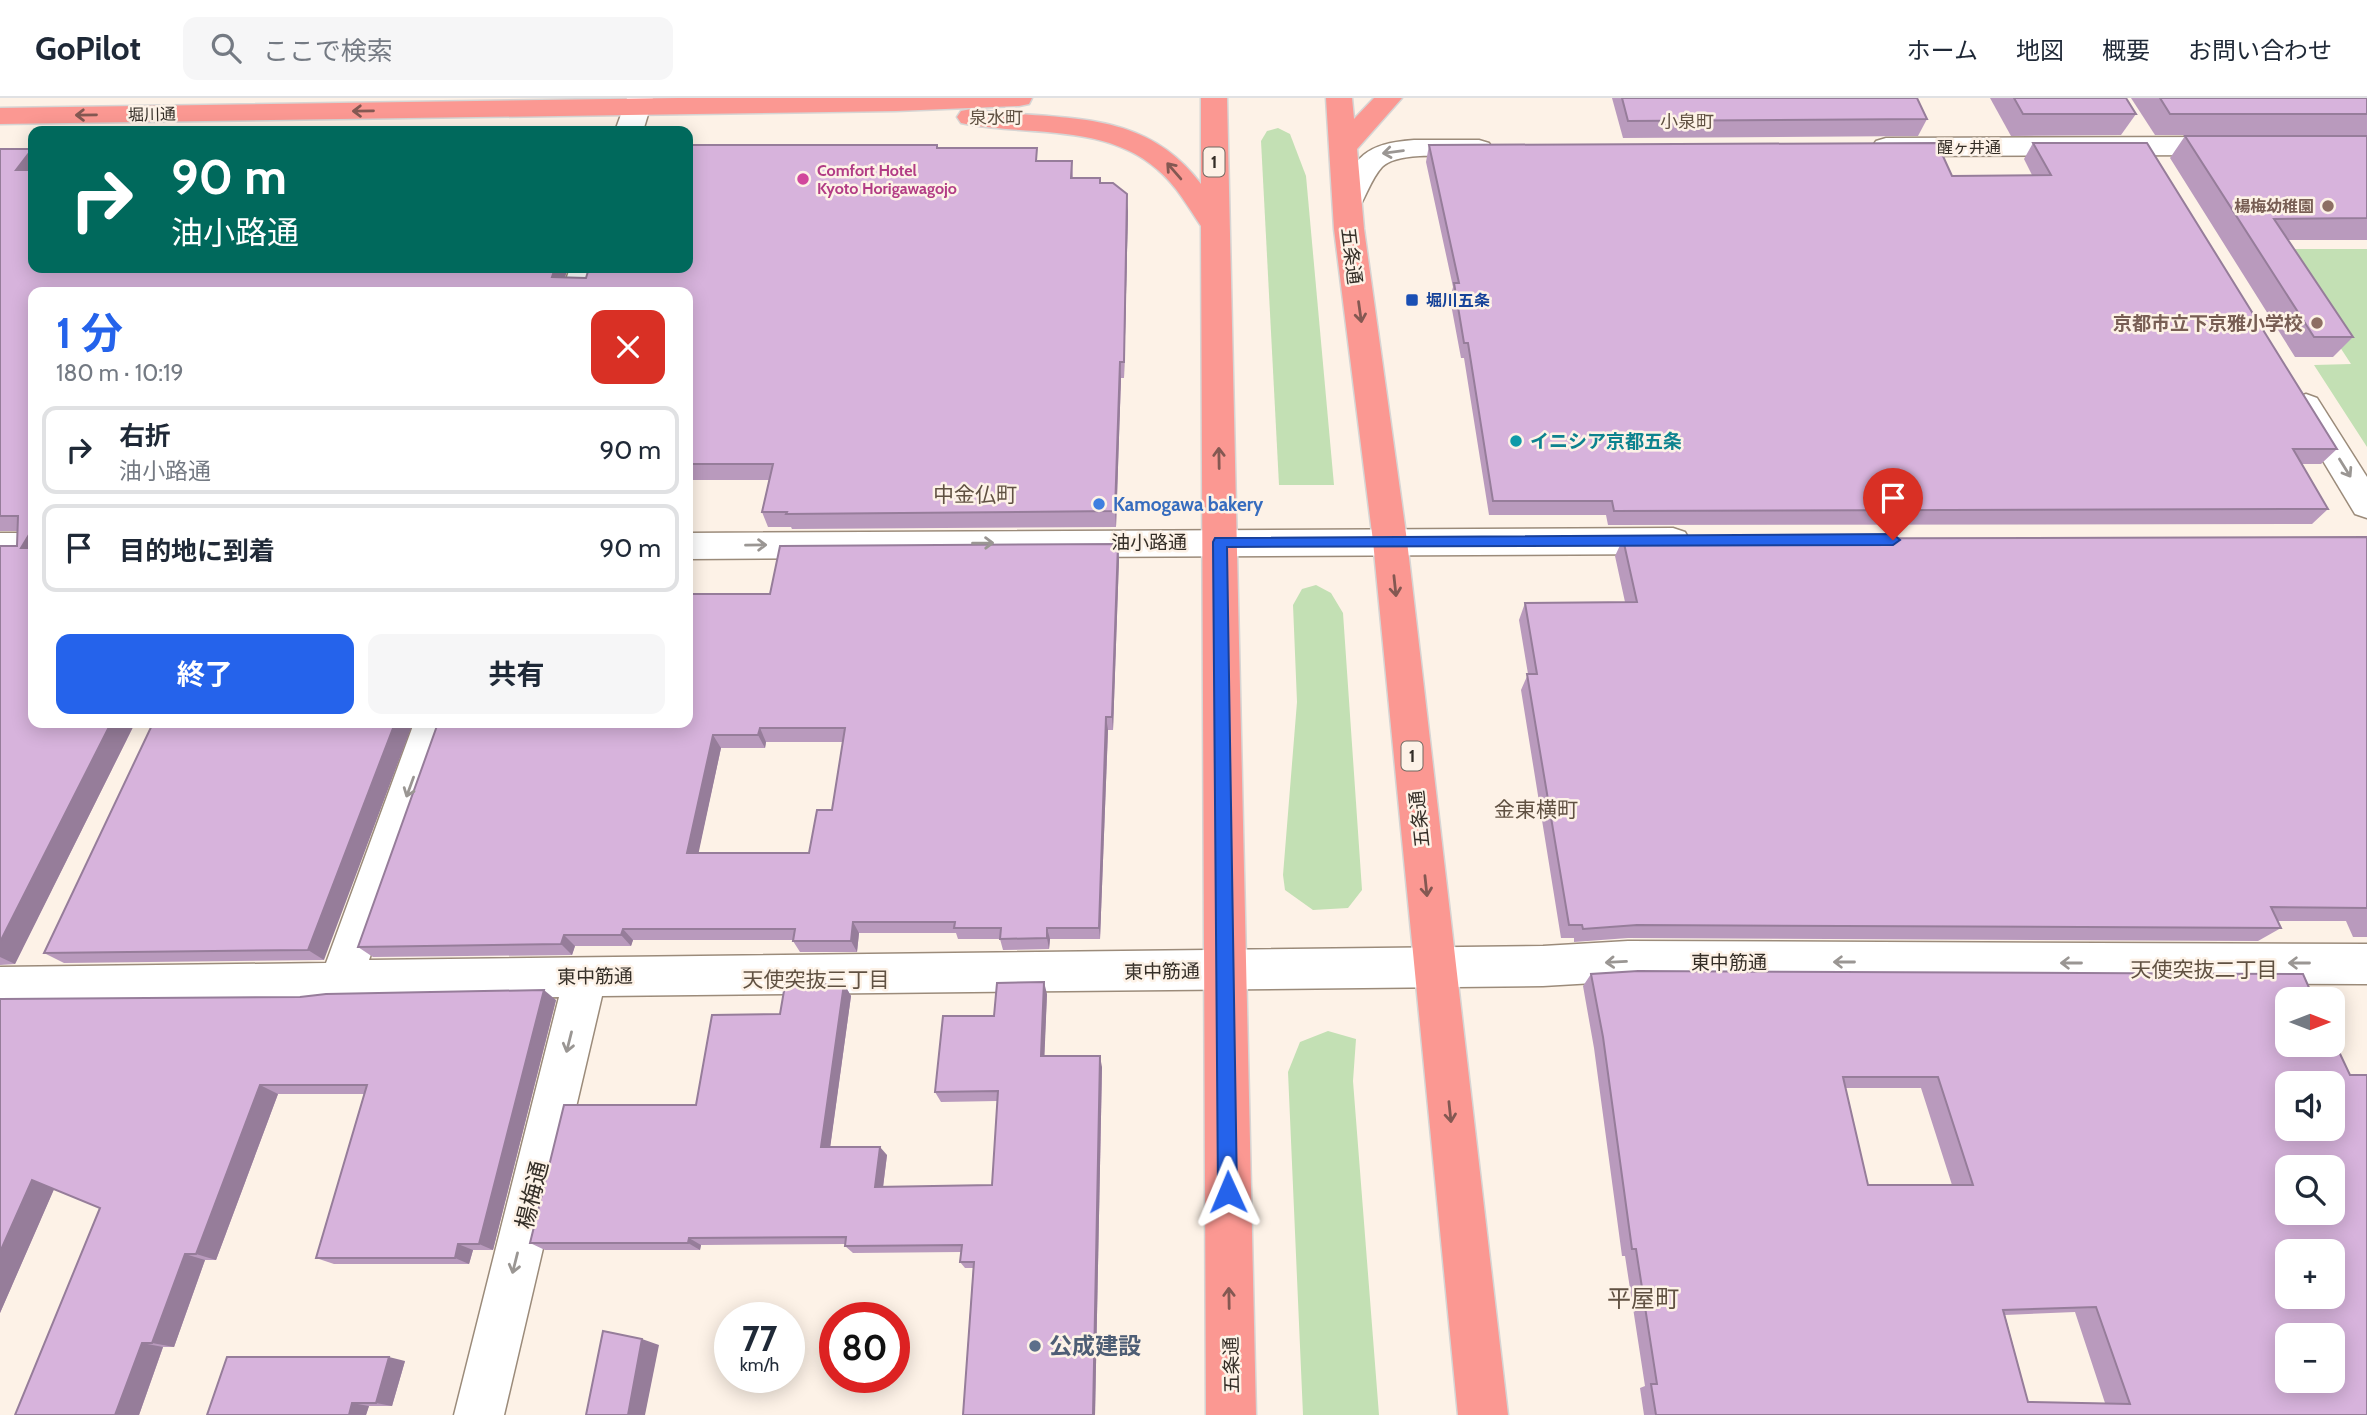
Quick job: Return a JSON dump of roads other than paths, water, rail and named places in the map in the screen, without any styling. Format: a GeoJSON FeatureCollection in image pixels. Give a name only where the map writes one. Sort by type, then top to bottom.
{"type":"FeatureCollection","features":[{"type":"Feature","properties":{"kind":"highway","name":"堀川通"},"geometry":{"type":"LineString","coordinates":[[0,116],[635,112],[1019,98]]}},
{"type":"Feature","properties":{"kind":"highway","name":"五条通"},"geometry":{"type":"LineString","coordinates":[[1214,98],[1231,1415]]}},
{"type":"Feature","properties":{"kind":"highway","name":"五条通"},"geometry":{"type":"LineString","coordinates":[[1339,98],[1347,204],[1390,541],[1483,1415]]}},
{"type":"Feature","properties":{"kind":"highway"},"geometry":{"type":"LineString","coordinates":[[1342,148],[1389,98]]}},
{"type":"Feature","properties":{"kind":"highway"},"geometry":{"type":"LineString","coordinates":[[896,103],[997,122],[1109,131],[1139,141],[1170,164],[1215,225]]}},
{"type":"Feature","properties":{"kind":"street"},"geometry":{"type":"LineString","coordinates":[[2128,117],[2153,158]]}},
{"type":"Feature","properties":{"kind":"street","name":"醒ヶ井通"},"geometry":{"type":"LineString","coordinates":[[1857,148],[2153,158],[2257,146]]}},
{"type":"Feature","properties":{"kind":"street"},"geometry":{"type":"LineString","coordinates":[[1347,204],[1370,163],[1381,153],[1418,149],[1500,149]]}},
{"type":"Feature","properties":{"kind":"street"},"geometry":{"type":"LineString","coordinates":[[2289,378],[2367,505]]}},
{"type":"Feature","properties":{"kind":"street","name":"油小路通"},"geometry":{"type":"LineString","coordinates":[[693,546],[1698,540]]}},
{"type":"Feature","properties":{"kind":"street"},"geometry":{"type":"LineString","coordinates":[[0,545],[28,546]]}},
{"type":"Feature","properties":{"kind":"street"},"geometry":{"type":"LineString","coordinates":[[341,981],[431,728]]}},
{"type":"Feature","properties":{"kind":"street"},"geometry":{"type":"LineString","coordinates":[[14,987],[47,949]]}},
{"type":"Feature","properties":{"kind":"street","name":"東中筋通"},"geometry":{"type":"LineString","coordinates":[[14,987],[316,984],[341,981],[585,976],[1543,966],[1628,961],[2367,964]]}},
{"type":"Feature","properties":{"kind":"street","name":"楊梅通"},"geometry":{"type":"LineString","coordinates":[[479,1415],[585,976]]}},
{"type":"Feature","properties":{"kind":"place","name":"Comfort Hotel Kyoto Horigawagojo"},"geometry":{"type":"Point","coordinates":[803,179]}},
{"type":"Feature","properties":{"kind":"place","name":"楊梅幼稚園"},"geometry":{"type":"Point","coordinates":[2328,206]}},
{"type":"Feature","properties":{"kind":"place","name":"堀川五条"},"geometry":{"type":"Point","coordinates":[1412,300]}},
{"type":"Feature","properties":{"kind":"place","name":"京都市立下京雅小学校"},"geometry":{"type":"Point","coordinates":[2317,323]}},
{"type":"Feature","properties":{"kind":"place","name":"イニシア京都五条"},"geometry":{"type":"Point","coordinates":[1516,441]}},
{"type":"Feature","properties":{"kind":"place","name":"Kamogawa bakery"},"geometry":{"type":"Point","coordinates":[1099,504]}},
{"type":"Feature","properties":{"kind":"place","name":"公成建設"},"geometry":{"type":"Point","coordinates":[1035,1346]}},
{"type":"Feature","properties":{"kind":"district","name":"泉水町"},"geometry":{"type":"Point","coordinates":[996,118]}},
{"type":"Feature","properties":{"kind":"district","name":"小泉町"},"geometry":{"type":"Point","coordinates":[1687,122]}},
{"type":"Feature","properties":{"kind":"district","name":"中金仏町"},"geometry":{"type":"Point","coordinates":[975,495]}},
{"type":"Feature","properties":{"kind":"district","name":"金東横町"},"geometry":{"type":"Point","coordinates":[1536,810]}},
{"type":"Feature","properties":{"kind":"district","name":"天使突抜二丁目"},"geometry":{"type":"Point","coordinates":[2204,970]}},
{"type":"Feature","properties":{"kind":"district","name":"天使突抜三丁目"},"geometry":{"type":"Point","coordinates":[816,980]}},
{"type":"Feature","properties":{"kind":"district","name":"平屋町"},"geometry":{"type":"Point","coordinates":[1643,1299]}}]}
